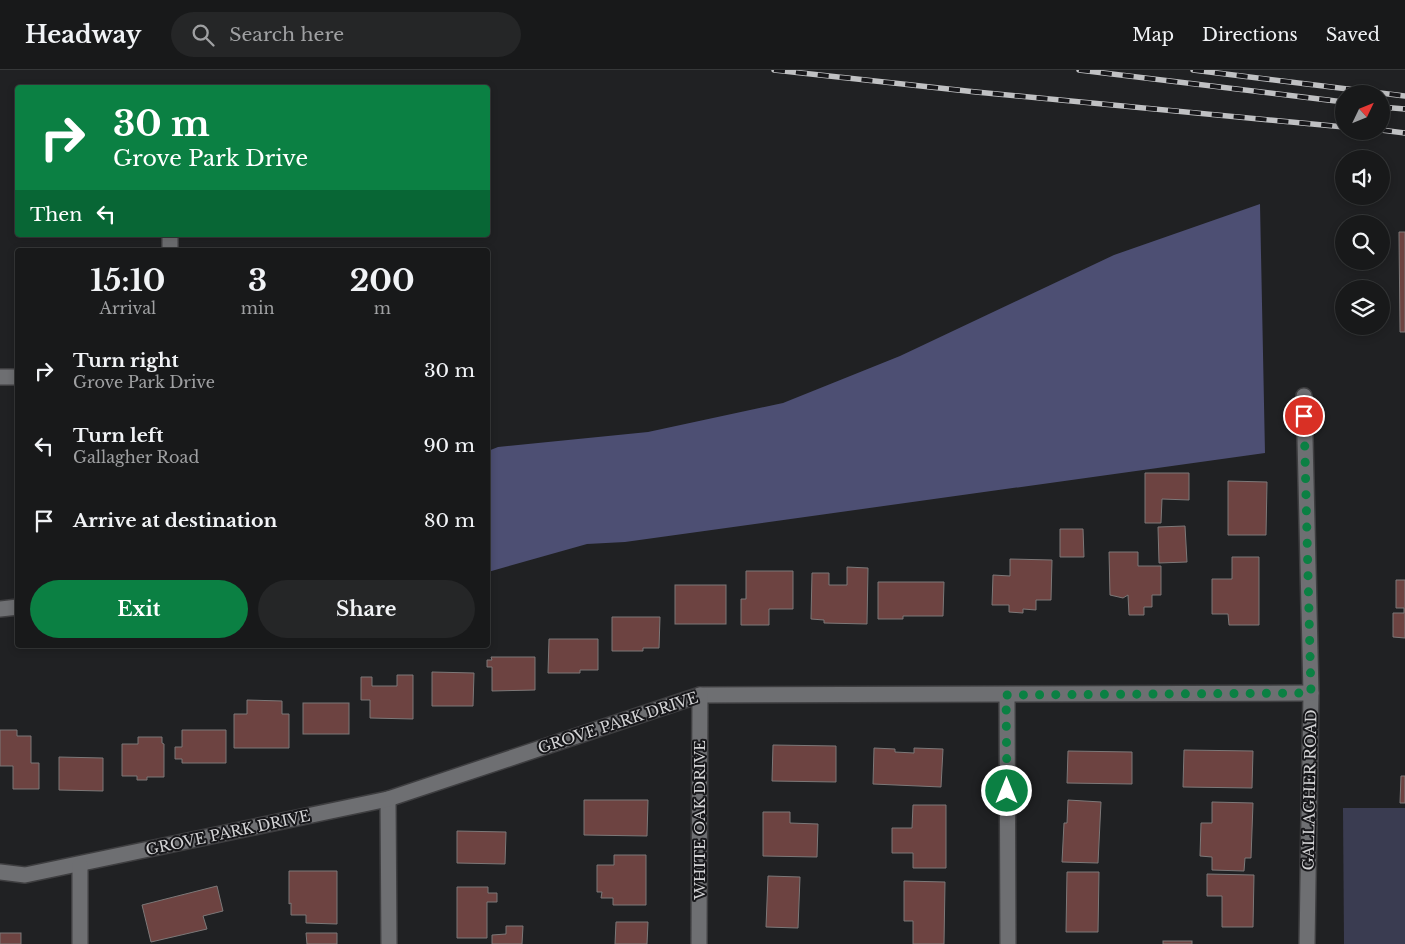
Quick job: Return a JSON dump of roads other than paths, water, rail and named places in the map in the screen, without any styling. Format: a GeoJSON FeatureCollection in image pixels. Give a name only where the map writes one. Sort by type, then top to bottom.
{"type":"FeatureCollection","features":[{"type":"Feature","properties":{"kind":"street"},"geometry":{"type":"LineString","coordinates":[[0,377],[15,377]]}},
{"type":"Feature","properties":{"kind":"street","name":"GALLAGHER ROAD"},"geometry":{"type":"LineString","coordinates":[[1304,396],[1311,693],[1307,944]]}},
{"type":"Feature","properties":{"kind":"street"},"geometry":{"type":"LineString","coordinates":[[0,609],[15,607]]}},
{"type":"Feature","properties":{"kind":"street","name":"GROVE PARK DRIVE"},"geometry":{"type":"LineString","coordinates":[[0,872],[25,875],[80,865],[388,799],[700,696],[1311,693]]}},
{"type":"Feature","properties":{"kind":"street"},"geometry":{"type":"LineString","coordinates":[[1006,695],[1008,944]]}},
{"type":"Feature","properties":{"kind":"street","name":"WHITE OAK DRIVE"},"geometry":{"type":"LineString","coordinates":[[699,944],[700,696]]}},
{"type":"Feature","properties":{"kind":"street"},"geometry":{"type":"LineString","coordinates":[[388,799],[389,944]]}},
{"type":"Feature","properties":{"kind":"street"},"geometry":{"type":"LineString","coordinates":[[80,865],[80,944]]}},
{"type":"Feature","properties":{"kind":"railway"},"geometry":{"type":"LineString","coordinates":[[774,70],[976,92],[1335,126]]}},
{"type":"Feature","properties":{"kind":"railway"},"geometry":{"type":"LineString","coordinates":[[1079,70],[1335,101]]}},
{"type":"Feature","properties":{"kind":"railway"},"geometry":{"type":"LineString","coordinates":[[1193,70],[1405,96]]}},
{"type":"Feature","properties":{"kind":"railway"},"geometry":{"type":"LineString","coordinates":[[1390,108],[1405,109]]}},
{"type":"Feature","properties":{"kind":"railway"},"geometry":{"type":"LineString","coordinates":[[1390,131],[1405,133]]}}]}
